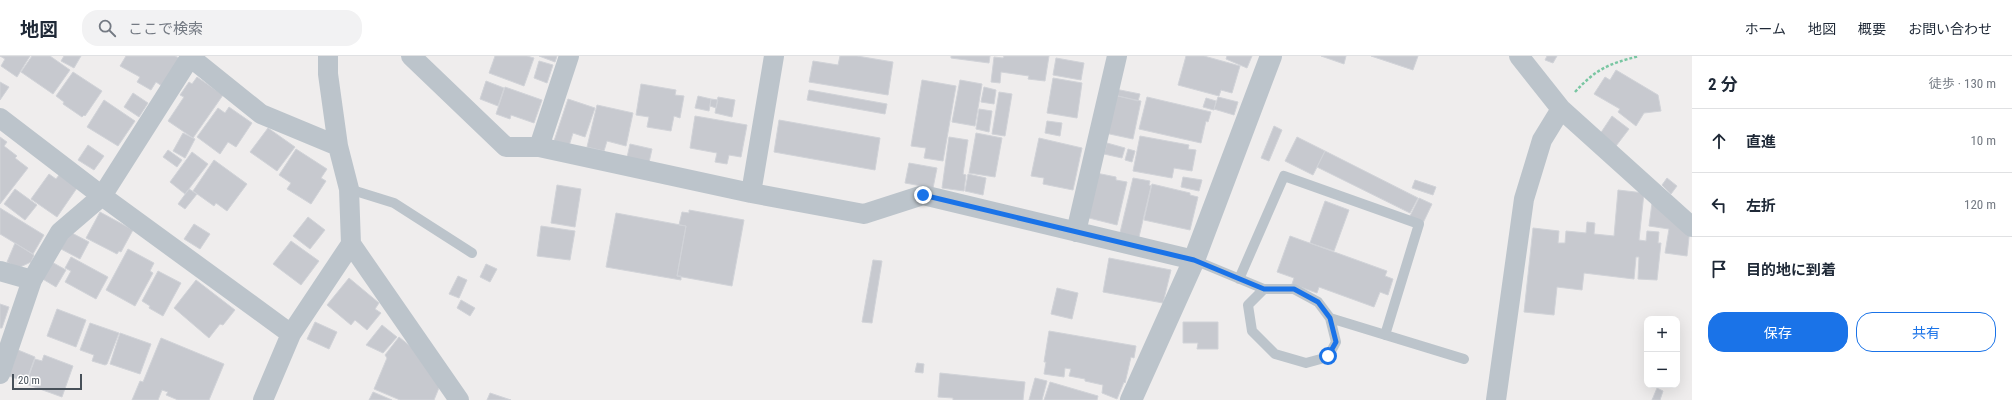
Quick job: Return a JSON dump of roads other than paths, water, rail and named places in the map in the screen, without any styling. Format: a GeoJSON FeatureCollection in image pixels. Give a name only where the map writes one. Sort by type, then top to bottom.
{"type":"FeatureCollection","features":[{"type":"Feature","properties":{"kind":"street"},"geometry":{"type":"LineString","coordinates":[[328,56],[328,74],[338,146],[349,189],[351,244],[459,400]]}},
{"type":"Feature","properties":{"kind":"street"},"geometry":{"type":"LineString","coordinates":[[411,56],[506,147],[539,147],[751,193],[864,214],[923,195],[1194,260]]}},
{"type":"Feature","properties":{"kind":"street"},"geometry":{"type":"LineString","coordinates":[[539,147],[569,56]]}},
{"type":"Feature","properties":{"kind":"street"},"geometry":{"type":"LineString","coordinates":[[751,193],[774,56]]}},
{"type":"Feature","properties":{"kind":"street"},"geometry":{"type":"LineString","coordinates":[[1076,232],[1117,56]]}},
{"type":"Feature","properties":{"kind":"street"},"geometry":{"type":"LineString","coordinates":[[1131,400],[1194,260],[1271,56]]}},
{"type":"Feature","properties":{"kind":"street"},"geometry":{"type":"LineString","coordinates":[[1519,56],[1561,109],[1692,227]]}},
{"type":"Feature","properties":{"kind":"street"},"geometry":{"type":"LineString","coordinates":[[0,374],[32,280],[60,232],[102,196],[191,57],[261,114],[338,146]]}},
{"type":"Feature","properties":{"kind":"street"},"geometry":{"type":"LineString","coordinates":[[1496,400],[1524,199],[1542,140],[1561,109]]}},
{"type":"Feature","properties":{"kind":"street"},"geometry":{"type":"LineString","coordinates":[[0,118],[102,196],[291,334]]}},
{"type":"Feature","properties":{"kind":"street"},"geometry":{"type":"LineString","coordinates":[[263,400],[291,334],[351,244]]}},
{"type":"Feature","properties":{"kind":"street"},"geometry":{"type":"LineString","coordinates":[[0,271],[32,280]]}},
{"type":"Feature","properties":{"kind":"lane"},"geometry":{"type":"LineString","coordinates":[[1239,279],[1284,176],[1420,224],[1385,335]]}},
{"type":"Feature","properties":{"kind":"lane"},"geometry":{"type":"LineString","coordinates":[[349,189],[394,203],[472,253]]}},
{"type":"Feature","properties":{"kind":"lane"},"geometry":{"type":"LineString","coordinates":[[1194,260],[1264,289],[1294,289],[1318,302],[1330,318],[1336,342],[1328,356],[1306,363],[1275,354],[1252,331],[1248,305],[1264,289]]}},
{"type":"Feature","properties":{"kind":"lane"},"geometry":{"type":"LineString","coordinates":[[1330,318],[1464,359]]}}]}
